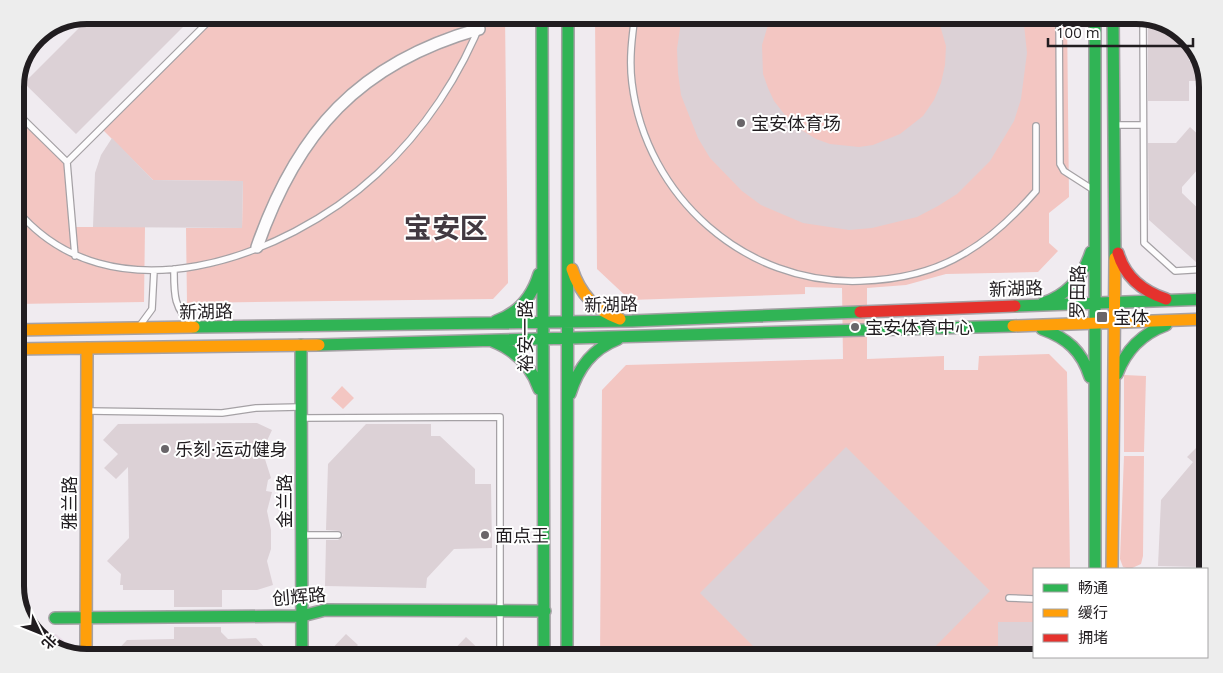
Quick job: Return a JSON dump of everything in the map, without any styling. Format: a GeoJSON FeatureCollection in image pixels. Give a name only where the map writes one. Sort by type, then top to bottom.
{"type":"FeatureCollection","features":[{"type":"Feature","properties":{"kind":"main road","name":"裕安一路"},"geometry":{"type":"LineString","coordinates":[[542,24],[544,649]]}},
{"type":"Feature","properties":{"kind":"main road"},"geometry":{"type":"LineString","coordinates":[[567,649],[568,24]]}},
{"type":"Feature","properties":{"kind":"main road","name":"罗田路"},"geometry":{"type":"LineString","coordinates":[[1094,24],[1096,568]]}},
{"type":"Feature","properties":{"kind":"main road"},"geometry":{"type":"LineString","coordinates":[[1112,568],[1115,324],[1113,24]]}},
{"type":"Feature","properties":{"kind":"main road"},"geometry":{"type":"LineString","coordinates":[[1033,305],[1050,301],[1073,285],[1089,260],[1095,238]]}},
{"type":"Feature","properties":{"kind":"main road"},"geometry":{"type":"LineString","coordinates":[[1115,240],[1119,259],[1133,281],[1155,296],[1176,301]]}},
{"type":"Feature","properties":{"kind":"main road"},"geometry":{"type":"LineString","coordinates":[[484,324],[512,314],[524,304],[537,282],[543,257]]}},
{"type":"Feature","properties":{"kind":"main road"},"geometry":{"type":"LineString","coordinates":[[569,259],[579,287],[592,304],[609,315],[632,321]]}},
{"type":"Feature","properties":{"kind":"main road","name":"新湖路"},"geometry":{"type":"LineString","coordinates":[[24,330],[202,329],[632,321],[1199,300]]}},
{"type":"Feature","properties":{"kind":"main road"},"geometry":{"type":"LineString","coordinates":[[667,335],[661,333],[659,328],[661,322],[668,320]]}},
{"type":"Feature","properties":{"kind":"main road","name":"新湖路"},"geometry":{"type":"LineString","coordinates":[[24,349],[301,345],[1115,324],[1199,320]]}},
{"type":"Feature","properties":{"kind":"main road"},"geometry":{"type":"LineString","coordinates":[[1114,381],[1124,357],[1142,336],[1160,326],[1180,321]]}},
{"type":"Feature","properties":{"kind":"main road"},"geometry":{"type":"LineString","coordinates":[[1030,326],[1058,334],[1076,347],[1088,369],[1094,396]]}},
{"type":"Feature","properties":{"kind":"main road"},"geometry":{"type":"LineString","coordinates":[[231,346],[237,344],[240,338],[238,332],[232,328]]}},
{"type":"Feature","properties":{"kind":"main road"},"geometry":{"type":"LineString","coordinates":[[567,405],[573,384],[592,355],[611,341],[633,336]]}},
{"type":"Feature","properties":{"kind":"main road"},"geometry":{"type":"LineString","coordinates":[[485,339],[508,348],[526,364],[538,385],[542,409]]}},
{"type":"Feature","properties":{"kind":"main road","name":"金兰路"},"geometry":{"type":"LineString","coordinates":[[301,345],[302,649]]}},
{"type":"Feature","properties":{"kind":"main road","name":"雅兰路"},"geometry":{"type":"LineString","coordinates":[[86,649],[87,348]]}},
{"type":"Feature","properties":{"kind":"main road","name":"创辉路"},"geometry":{"type":"LineString","coordinates":[[55,618],[302,616],[325,610],[545,611]]}},
{"type":"Feature","properties":{"kind":"street"},"geometry":{"type":"LineString","coordinates":[[257,247],[269,214],[290,168],[316,133],[347,99],[402,58],[442,40],[479,29]]}},
{"type":"Feature","properties":{"kind":"lane"},"geometry":{"type":"LineString","coordinates":[[67,162],[206,24]]}},
{"type":"Feature","properties":{"kind":"lane"},"geometry":{"type":"LineString","coordinates":[[24,219],[45,238],[75,256],[114,269],[154,271],[212,263],[287,235],[328,211],[376,174],[400,151],[437,104],[481,24]]}},
{"type":"Feature","properties":{"kind":"lane"},"geometry":{"type":"LineString","coordinates":[[634,24],[631,44],[632,82],[639,120],[653,156],[672,189],[697,217],[733,247],[770,266],[811,278],[855,282],[895,279],[936,267],[965,254],[994,234],[1036,191],[1036,126]]}},
{"type":"Feature","properties":{"kind":"lane"},"geometry":{"type":"LineString","coordinates":[[1059,24],[1060,164],[1064,171],[1095,191]]}},
{"type":"Feature","properties":{"kind":"lane"},"geometry":{"type":"LineString","coordinates":[[1144,24],[1144,243],[1175,271],[1199,269]]}},
{"type":"Feature","properties":{"kind":"lane"},"geometry":{"type":"LineString","coordinates":[[24,120],[67,162],[75,256]]}},
{"type":"Feature","properties":{"kind":"lane"},"geometry":{"type":"LineString","coordinates":[[1113,124],[1143,125]]}},
{"type":"Feature","properties":{"kind":"lane"},"geometry":{"type":"LineString","coordinates":[[174,269],[176,304],[184,316],[202,329]]}},
{"type":"Feature","properties":{"kind":"lane"},"geometry":{"type":"LineString","coordinates":[[132,330],[141,324],[152,309],[154,271]]}},
{"type":"Feature","properties":{"kind":"lane"},"geometry":{"type":"LineString","coordinates":[[87,411],[222,413],[256,408],[301,413],[500,417],[500,649]]}},
{"type":"Feature","properties":{"kind":"lane"},"geometry":{"type":"LineString","coordinates":[[301,535],[338,535]]}},
{"type":"Feature","properties":{"kind":"lane"},"geometry":{"type":"LineString","coordinates":[[1009,598],[1033,599]]}},
{"type":"Feature","properties":{"kind":"shaded area"},"geometry":{"type":"Polygon","coordinates":[[[206,24],[505,24],[508,283],[493,299],[187,303],[186,228],[242,228],[243,181],[153,180],[101,128],[206,24]]]}},
{"type":"Feature","properties":{"kind":"shaded area","name":"宝安体育中心"},"geometry":{"type":"Polygon","coordinates":[[[595,24],[1067,24],[1069,197],[1049,213],[1049,243],[1058,251],[1038,272],[946,274],[906,285],[867,288],[867,359],[944,356],[944,370],[978,370],[979,356],[1049,354],[1067,372],[1070,568],[1033,568],[1033,649],[600,649],[602,390],[626,365],[843,359],[842,288],[805,287],[805,294],[630,300],[597,269],[595,24]]]}},
{"type":"Feature","properties":{"kind":"shaded area"},"geometry":{"type":"Polygon","coordinates":[[[24,120],[67,162],[73,227],[145,227],[144,302],[24,304],[24,120]]]}},
{"type":"Feature","properties":{"kind":"shaded area"},"geometry":{"type":"Polygon","coordinates":[[[1124,375],[1146,376],[1144,452],[1124,452],[1124,375]]]}},
{"type":"Feature","properties":{"kind":"shaded area"},"geometry":{"type":"Polygon","coordinates":[[[342,386],[354,398],[343,409],[331,398],[342,386]]]}},
{"type":"Feature","properties":{"kind":"shaded area"},"geometry":{"type":"Polygon","coordinates":[[[1124,456],[1144,456],[1143,556],[1141,564],[1132,568],[1123,567],[1120,559],[1124,456]]]}},
{"type":"Feature","properties":{"kind":"shaded area"},"geometry":{"type":"Polygon","coordinates":[[[45,634],[56,634],[69,647],[55,641],[45,634]]]}},
{"type":"Feature","properties":{"kind":"building"},"geometry":{"type":"Polygon","coordinates":[[[83,24],[186,24],[76,134],[24,83],[83,24]]]}},
{"type":"Feature","properties":{"kind":"building","name":"宝安体育场"},"geometry":{"type":"Polygon","coordinates":[[[681,24],[768,24],[762,45],[763,74],[774,101],[792,124],[816,139],[830,144],[859,147],[873,145],[900,134],[923,116],[934,100],[941,83],[945,65],[946,46],[940,24],[1024,24],[1027,53],[1021,99],[1014,121],[990,161],[957,194],[917,217],[872,228],[849,230],[803,223],[761,205],[742,191],[710,158],[698,138],[681,95],[677,49],[681,24]]]}},
{"type":"Feature","properties":{"kind":"building"},"geometry":{"type":"Polygon","coordinates":[[[1148,25],[1168,32],[1181,42],[1189,52],[1189,61],[1194,61],[1199,81],[1189,81],[1189,101],[1148,101],[1148,25]]]}},
{"type":"Feature","properties":{"kind":"building"},"geometry":{"type":"Polygon","coordinates":[[[1190,127],[1199,135],[1199,168],[1182,187],[1182,193],[1199,209],[1199,263],[1149,220],[1148,143],[1176,143],[1190,127]]]}},
{"type":"Feature","properties":{"kind":"building"},"geometry":{"type":"Polygon","coordinates":[[[112,138],[153,180],[243,181],[242,228],[93,227],[95,173],[101,155],[112,138]]]}},
{"type":"Feature","properties":{"kind":"building"},"geometry":{"type":"Polygon","coordinates":[[[257,423],[272,430],[265,445],[264,456],[271,478],[268,480],[266,491],[272,492],[267,511],[271,530],[271,549],[267,561],[273,585],[257,590],[222,590],[222,607],[174,607],[174,590],[123,590],[123,585],[120,585],[121,574],[107,561],[129,538],[128,467],[116,479],[104,468],[118,454],[103,440],[118,424],[257,423]]]}},
{"type":"Feature","properties":{"kind":"building"},"geometry":{"type":"Polygon","coordinates":[[[366,424],[431,424],[431,436],[440,436],[475,469],[475,484],[491,484],[492,548],[454,549],[427,578],[426,588],[325,586],[326,540],[338,540],[343,535],[340,531],[326,530],[328,464],[366,424]]]}},
{"type":"Feature","properties":{"kind":"building"},"geometry":{"type":"Polygon","coordinates":[[[1198,446],[1199,566],[1158,566],[1161,500],[1193,462],[1187,457],[1198,446]]]}},
{"type":"Feature","properties":{"kind":"building"},"geometry":{"type":"Polygon","coordinates":[[[846,447],[990,591],[933,649],[756,649],[700,593],[846,447]]]}},
{"type":"Feature","properties":{"kind":"building"},"geometry":{"type":"Polygon","coordinates":[[[998,622],[1033,622],[1033,649],[998,649],[998,622]]]}},
{"type":"Feature","properties":{"kind":"building"},"geometry":{"type":"Polygon","coordinates":[[[174,627],[221,627],[221,632],[228,639],[256,638],[266,649],[118,649],[127,640],[174,639],[174,627]]]}},
{"type":"Feature","properties":{"kind":"building"},"geometry":{"type":"Polygon","coordinates":[[[346,634],[358,645],[354,649],[332,649],[346,634]]]}},
{"type":"Feature","properties":{"kind":"building"},"geometry":{"type":"Polygon","coordinates":[[[466,637],[479,649],[455,649],[466,637]]]}},
{"type":"Feature","properties":{"kind":"traffic: fast"},"geometry":{"type":"LineString","coordinates":[[542,24],[544,649]]}},
{"type":"Feature","properties":{"kind":"traffic: fast"},"geometry":{"type":"LineString","coordinates":[[567,649],[568,24]]}},
{"type":"Feature","properties":{"kind":"traffic: fast"},"geometry":{"type":"LineString","coordinates":[[1095,24],[1095,568]]}},
{"type":"Feature","properties":{"kind":"traffic: fast"},"geometry":{"type":"LineString","coordinates":[[1113,24],[1115,258]]}},
{"type":"Feature","properties":{"kind":"traffic: fast"},"geometry":{"type":"LineString","coordinates":[[1043,303],[1060,295],[1073,284],[1084,269],[1091,252]]}},
{"type":"Feature","properties":{"kind":"traffic: fast"},"geometry":{"type":"LineString","coordinates":[[496,321],[511,314],[524,303],[533,290],[539,274]]}},
{"type":"Feature","properties":{"kind":"traffic: fast"},"geometry":{"type":"LineString","coordinates":[[1015,306],[1199,299]]}},
{"type":"Feature","properties":{"kind":"traffic: fast"},"geometry":{"type":"LineString","coordinates":[[194,327],[632,321],[860,312]]}},
{"type":"Feature","properties":{"kind":"traffic: fast"},"geometry":{"type":"LineString","coordinates":[[1117,374],[1130,350],[1149,333],[1166,325]]}},
{"type":"Feature","properties":{"kind":"traffic: fast"},"geometry":{"type":"LineString","coordinates":[[319,345],[1013,326]]}},
{"type":"Feature","properties":{"kind":"traffic: fast"},"geometry":{"type":"LineString","coordinates":[[1042,329],[1066,341],[1083,360],[1090,377]]}},
{"type":"Feature","properties":{"kind":"traffic: fast"},"geometry":{"type":"LineString","coordinates":[[570,394],[577,376],[587,360],[601,348],[618,339]]}},
{"type":"Feature","properties":{"kind":"traffic: fast"},"geometry":{"type":"LineString","coordinates":[[492,341],[508,349],[521,359],[532,373],[539,389]]}},
{"type":"Feature","properties":{"kind":"traffic: fast"},"geometry":{"type":"LineString","coordinates":[[301,345],[302,649]]}},
{"type":"Feature","properties":{"kind":"traffic: fast"},"geometry":{"type":"LineString","coordinates":[[55,618],[302,616],[325,610],[545,611]]}},
{"type":"Feature","properties":{"kind":"traffic: slow"},"geometry":{"type":"LineString","coordinates":[[1112,568],[1115,258]]}},
{"type":"Feature","properties":{"kind":"traffic: slow"},"geometry":{"type":"LineString","coordinates":[[572,269],[579,286],[590,300],[603,311],[620,319]]}},
{"type":"Feature","properties":{"kind":"traffic: slow"},"geometry":{"type":"LineString","coordinates":[[1013,326],[1199,319]]}},
{"type":"Feature","properties":{"kind":"traffic: slow"},"geometry":{"type":"LineString","coordinates":[[24,330],[194,327]]}},
{"type":"Feature","properties":{"kind":"traffic: slow"},"geometry":{"type":"LineString","coordinates":[[24,349],[319,345]]}},
{"type":"Feature","properties":{"kind":"traffic: slow"},"geometry":{"type":"LineString","coordinates":[[86,649],[87,348]]}},
{"type":"Feature","properties":{"kind":"traffic: jam"},"geometry":{"type":"LineString","coordinates":[[1118,253],[1125,269],[1136,282],[1149,292],[1166,299]]}},
{"type":"Feature","properties":{"kind":"traffic: jam"},"geometry":{"type":"LineString","coordinates":[[860,312],[1015,306]]}},
{"type":"Feature","properties":{"kind":"place","name":"宝安体育场"},"geometry":{"type":"Point","coordinates":[741,123]}},
{"type":"Feature","properties":{"kind":"place","name":"宝体"},"geometry":{"type":"Point","coordinates":[1102,317]}},
{"type":"Feature","properties":{"kind":"place","name":"宝安体育中心"},"geometry":{"type":"Point","coordinates":[855,327]}},
{"type":"Feature","properties":{"kind":"place","name":"乐刻·运动健身"},"geometry":{"type":"Point","coordinates":[165,449]}},
{"type":"Feature","properties":{"kind":"place","name":"面点王"},"geometry":{"type":"Point","coordinates":[485,535]}},
{"type":"Feature","properties":{"kind":"district","name":"宝安区"},"geometry":{"type":"Point","coordinates":[446,227]}}]}
